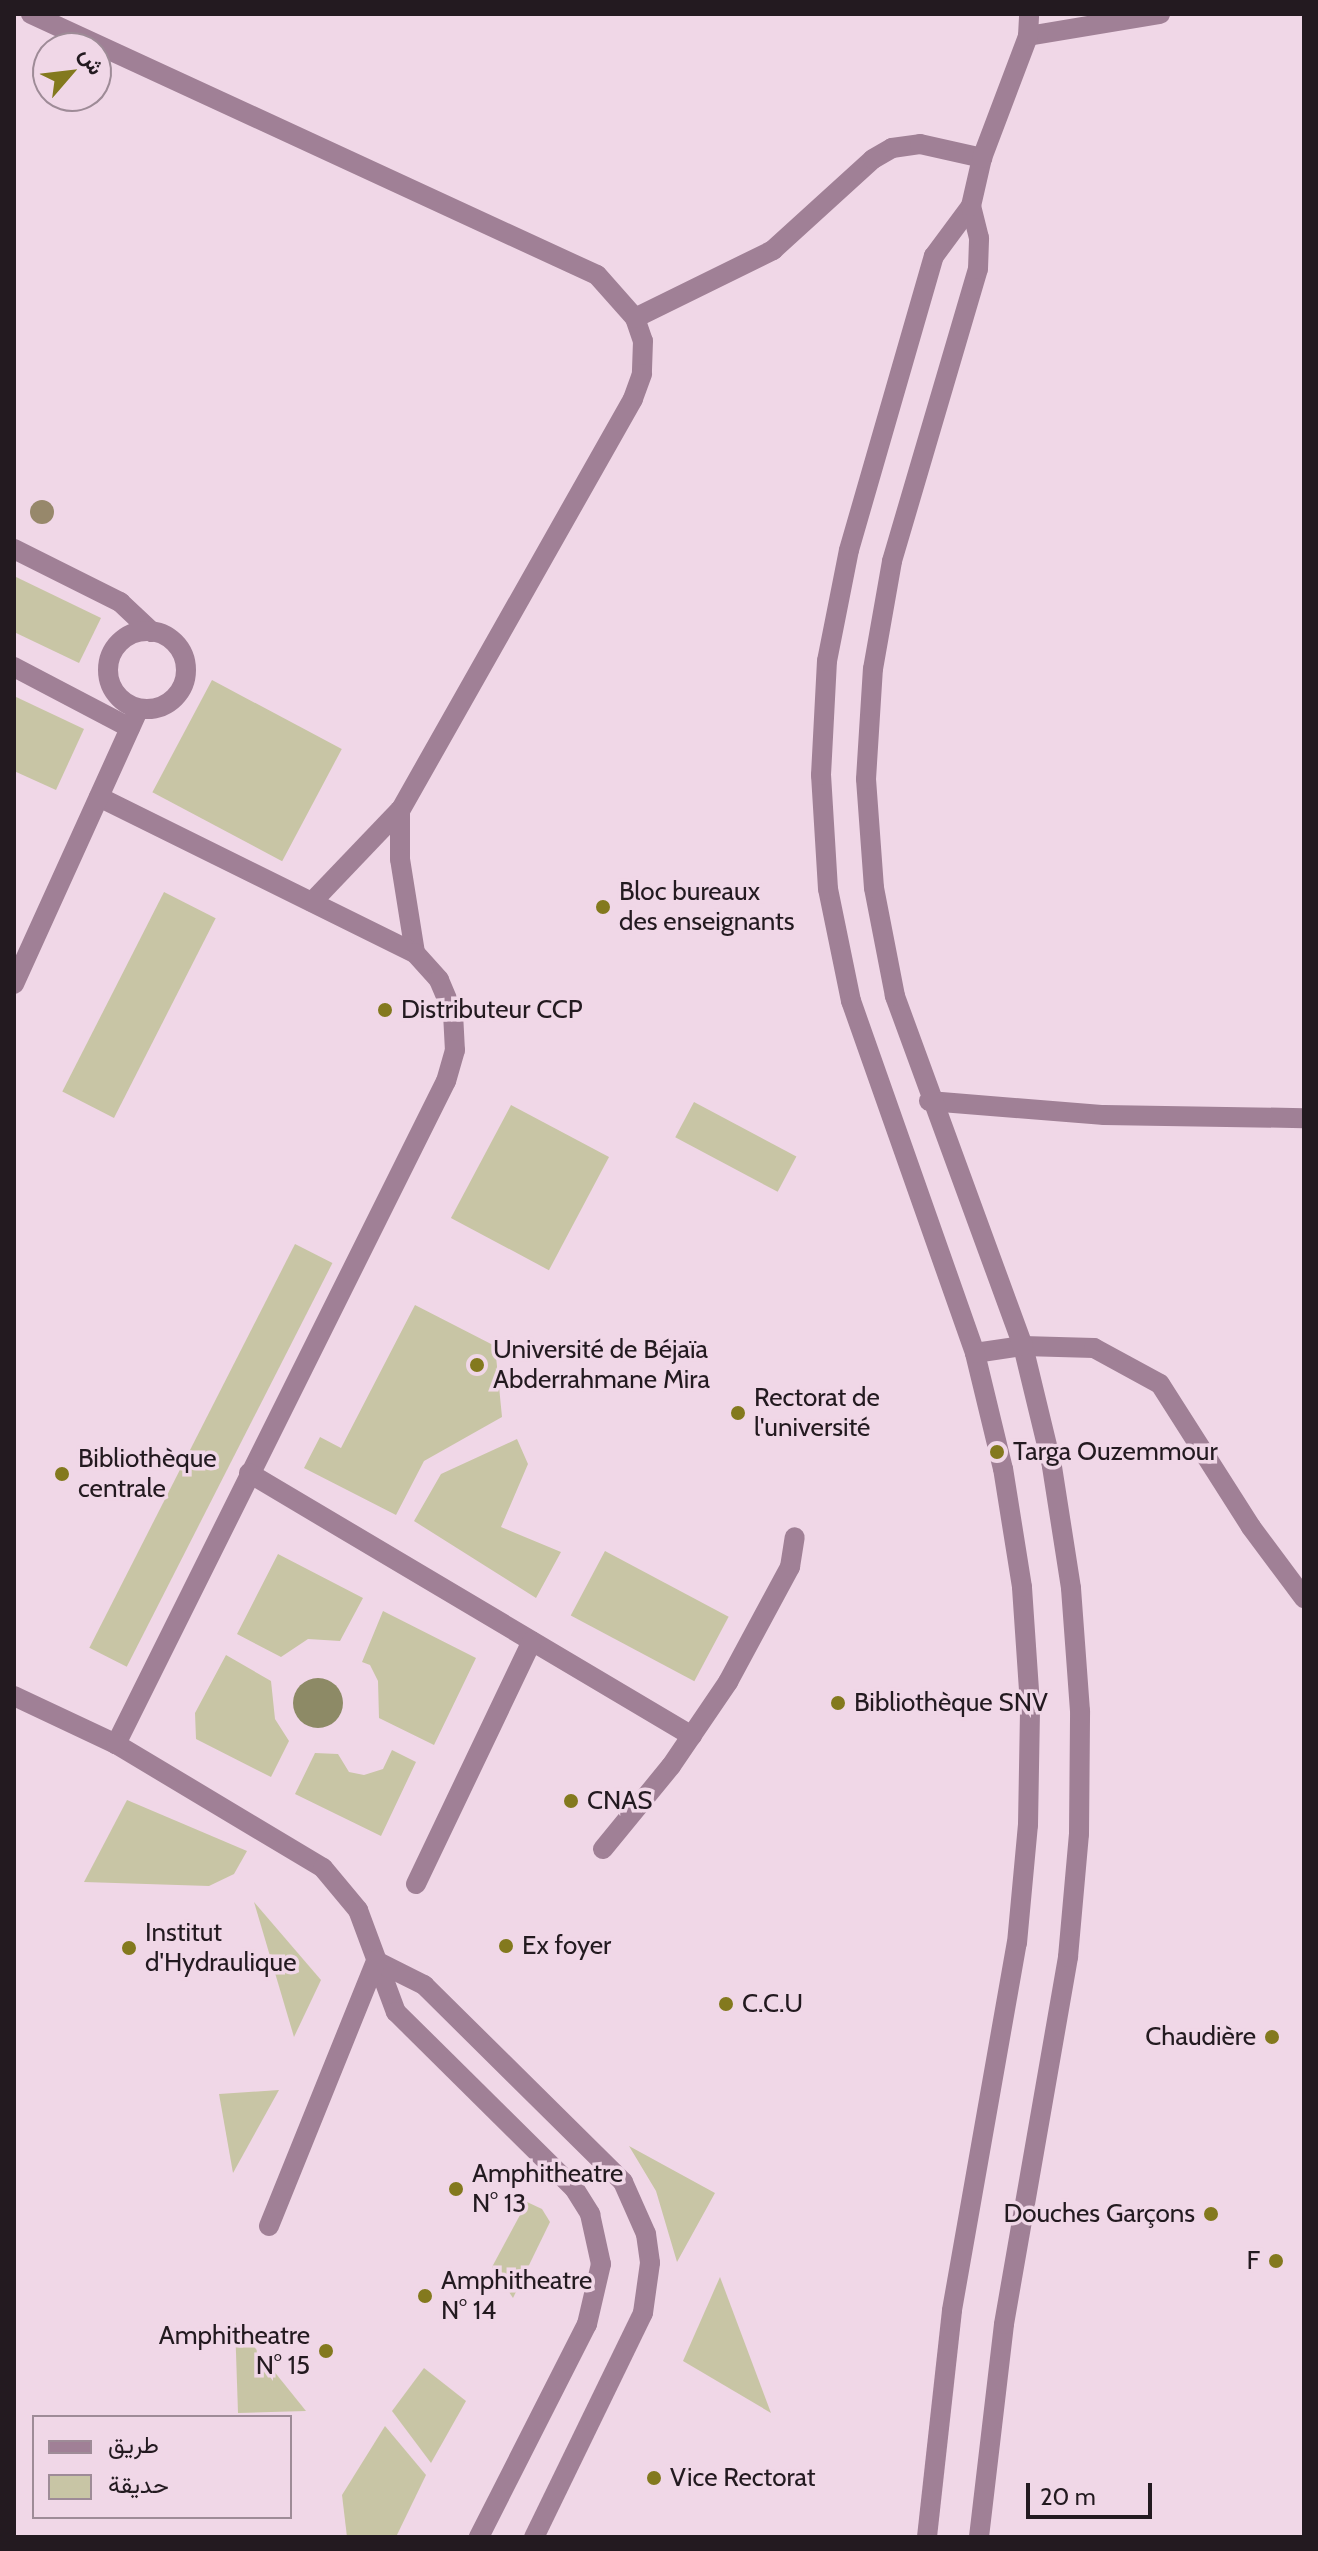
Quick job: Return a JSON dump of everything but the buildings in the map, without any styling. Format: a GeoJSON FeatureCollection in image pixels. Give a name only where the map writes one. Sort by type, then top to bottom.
{"type":"FeatureCollection","features":[{"type":"Feature","properties":{"kind":"street"},"geometry":{"type":"LineString","coordinates":[[31,14],[597,275],[619,294],[635,318],[643,352],[633,399],[400,810],[312,902]]}},
{"type":"Feature","properties":{"kind":"street"},"geometry":{"type":"LineString","coordinates":[[927,2537],[952,2310],[1017,1943],[1028,1825],[1030,1705],[1022,1587],[1003,1469],[975,1353],[851,1001],[828,889],[821,775],[827,661],[849,550],[934,256],[971,206],[982,158],[1028,36],[1029,14]]}},
{"type":"Feature","properties":{"kind":"street"},"geometry":{"type":"LineString","coordinates":[[1028,36],[1160,14]]}},
{"type":"Feature","properties":{"kind":"street"},"geometry":{"type":"LineString","coordinates":[[635,318],[773,250],[873,159],[892,148],[920,144],[982,158]]}},
{"type":"Feature","properties":{"kind":"street"},"geometry":{"type":"LineString","coordinates":[[971,206],[979,238],[978,269],[892,561],[873,669],[866,779],[874,888],[895,996],[929,1101],[1023,1346],[1052,1466],[1071,1588],[1080,1711],[1079,1834],[1068,1957],[1004,2324],[979,2537]]}},
{"type":"Feature","properties":{"kind":"street"},"geometry":{"type":"LineString","coordinates":[[14,549],[120,602],[152,632],[181,650],[186,673],[170,701],[135,718],[14,984]]}},
{"type":"Feature","properties":{"kind":"street"},"geometry":{"type":"LineString","coordinates":[[135,718],[118,695],[108,671],[110,657],[126,637],[152,632]]}},
{"type":"Feature","properties":{"kind":"street"},"geometry":{"type":"LineString","coordinates":[[14,667],[75,697],[135,718]]}},
{"type":"Feature","properties":{"kind":"street"},"geometry":{"type":"LineString","coordinates":[[75,697],[118,695]]}},
{"type":"Feature","properties":{"kind":"street"},"geometry":{"type":"LineString","coordinates":[[99,797],[415,953],[439,980],[453,1013],[455,1050],[446,1081],[116,1744]]}},
{"type":"Feature","properties":{"kind":"street"},"geometry":{"type":"LineString","coordinates":[[400,810],[400,859],[415,953]]}},
{"type":"Feature","properties":{"kind":"street"},"geometry":{"type":"LineString","coordinates":[[929,1101],[1104,1115],[1304,1118]]}},
{"type":"Feature","properties":{"kind":"street"},"geometry":{"type":"LineString","coordinates":[[975,1353],[1023,1346],[1094,1348],[1160,1384],[1251,1527],[1304,1598]]}},
{"type":"Feature","properties":{"kind":"street"},"geometry":{"type":"LineString","coordinates":[[249,1473],[692,1736]]}},
{"type":"Feature","properties":{"kind":"street"},"geometry":{"type":"LineString","coordinates":[[603,1849],[692,1736],[761,1625],[790,1567],[795,1537]]}},
{"type":"Feature","properties":{"kind":"street"},"geometry":{"type":"LineString","coordinates":[[416,1884],[532,1641]]}},
{"type":"Feature","properties":{"kind":"street"},"geometry":{"type":"LineString","coordinates":[[14,1696],[116,1744],[323,1868],[358,1910],[396,2012],[574,2188],[599,2239],[597,2295],[587,2324],[479,2537]]}},
{"type":"Feature","properties":{"kind":"street"},"geometry":{"type":"LineString","coordinates":[[269,2226],[376,1961]]}},
{"type":"Feature","properties":{"kind":"street"},"geometry":{"type":"LineString","coordinates":[[376,1961],[424,1985],[623,2182],[646,2234],[650,2263],[643,2313],[534,2537]]}},
{"type":"Feature","properties":{"kind":"green space"},"geometry":{"type":"Polygon","coordinates":[[[14,576],[101,618],[79,663],[14,632],[14,576]]]}},
{"type":"Feature","properties":{"kind":"green space"},"geometry":{"type":"Polygon","coordinates":[[[212,680],[342,749],[282,861],[152,792],[212,680]]]}},
{"type":"Feature","properties":{"kind":"green space"},"geometry":{"type":"Polygon","coordinates":[[[14,696],[84,729],[56,790],[14,771],[14,696]]]}},
{"type":"Feature","properties":{"kind":"green space"},"geometry":{"type":"Polygon","coordinates":[[[164,892],[216,918],[114,1118],[62,1092],[164,892]]]}},
{"type":"Feature","properties":{"kind":"green space"},"geometry":{"type":"Polygon","coordinates":[[[694,1102],[796,1156],[778,1192],[675,1137],[694,1102]]]}},
{"type":"Feature","properties":{"kind":"green space"},"geometry":{"type":"Polygon","coordinates":[[[511,1105],[609,1157],[549,1270],[451,1218],[511,1105]]]}},
{"type":"Feature","properties":{"kind":"green space"},"geometry":{"type":"Polygon","coordinates":[[[295,1244],[332,1263],[127,1667],[89,1648],[295,1244]]]}},
{"type":"Feature","properties":{"kind":"green space"},"geometry":{"type":"Polygon","coordinates":[[[415,1305],[495,1346],[502,1417],[424,1461],[396,1515],[304,1468],[320,1437],[341,1448],[415,1305]]]}},
{"type":"Feature","properties":{"kind":"green space"},"geometry":{"type":"Polygon","coordinates":[[[517,1439],[528,1464],[501,1527],[561,1552],[536,1598],[414,1521],[441,1474],[517,1439]]]}},
{"type":"Feature","properties":{"kind":"green space"},"geometry":{"type":"Polygon","coordinates":[[[605,1551],[729,1617],[694,1681],[571,1615],[605,1551]]]}},
{"type":"Feature","properties":{"kind":"green space"},"geometry":{"type":"Polygon","coordinates":[[[278,1554],[363,1598],[340,1641],[308,1639],[281,1657],[237,1634],[278,1554]]]}},
{"type":"Feature","properties":{"kind":"green space"},"geometry":{"type":"Polygon","coordinates":[[[383,1611],[476,1658],[434,1745],[379,1718],[378,1681],[370,1665],[362,1662],[383,1611]]]}},
{"type":"Feature","properties":{"kind":"green space"},"geometry":{"type":"Polygon","coordinates":[[[226,1655],[271,1681],[275,1719],[289,1741],[271,1777],[196,1739],[195,1713],[226,1655]]]}},
{"type":"Feature","properties":{"kind":"green space"},"geometry":{"type":"Polygon","coordinates":[[[392,1750],[416,1762],[381,1836],[295,1794],[315,1753],[338,1754],[349,1772],[364,1775],[383,1769],[392,1750]]]}},
{"type":"Feature","properties":{"kind":"green space"},"geometry":{"type":"Polygon","coordinates":[[[127,1800],[247,1851],[234,1874],[209,1886],[84,1882],[127,1800]]]}},
{"type":"Feature","properties":{"kind":"green space"},"geometry":{"type":"Polygon","coordinates":[[[254,1902],[321,1980],[294,2037],[254,1902]]]}},
{"type":"Feature","properties":{"kind":"green space"},"geometry":{"type":"Polygon","coordinates":[[[279,2090],[233,2173],[219,2094],[279,2090]]]}},
{"type":"Feature","properties":{"kind":"green space"},"geometry":{"type":"Polygon","coordinates":[[[629,2146],[715,2193],[677,2262],[656,2191],[629,2146]]]}},
{"type":"Feature","properties":{"kind":"green space"},"geometry":{"type":"Polygon","coordinates":[[[527,2202],[542,2209],[550,2222],[513,2298],[492,2267],[527,2202]]]}},
{"type":"Feature","properties":{"kind":"green space"},"geometry":{"type":"Polygon","coordinates":[[[720,2277],[771,2413],[683,2361],[720,2277]]]}},
{"type":"Feature","properties":{"kind":"green space"},"geometry":{"type":"Polygon","coordinates":[[[235,2323],[306,2411],[238,2413],[235,2323]]]}},
{"type":"Feature","properties":{"kind":"green space"},"geometry":{"type":"Polygon","coordinates":[[[424,2368],[466,2401],[431,2463],[392,2411],[424,2368]]]}},
{"type":"Feature","properties":{"kind":"green space"},"geometry":{"type":"Polygon","coordinates":[[[385,2426],[426,2475],[396,2537],[347,2537],[342,2495],[385,2426]]]}},
{"type":"Feature","properties":{"kind":"shaded area"},"geometry":{"type":"Polygon","coordinates":[[[318,1678],[336,1685],[343,1703],[336,1721],[318,1728],[300,1721],[293,1703],[300,1685],[318,1678]]]}},
{"type":"Feature","properties":{"kind":"place","name":"Bloc bureaux des enseignants"},"geometry":{"type":"Point","coordinates":[603,907]}},
{"type":"Feature","properties":{"kind":"place","name":"Distributeur CCP"},"geometry":{"type":"Point","coordinates":[385,1010]}},
{"type":"Feature","properties":{"kind":"place","name":"Université de Béjaïa Abderrahmane Mira"},"geometry":{"type":"Point","coordinates":[477,1365]}},
{"type":"Feature","properties":{"kind":"place","name":"Rectorat de l'université"},"geometry":{"type":"Point","coordinates":[738,1413]}},
{"type":"Feature","properties":{"kind":"place","name":"Targa Ouzemmour"},"geometry":{"type":"Point","coordinates":[997,1452]}},
{"type":"Feature","properties":{"kind":"place","name":"Bibliothèque centrale"},"geometry":{"type":"Point","coordinates":[62,1474]}},
{"type":"Feature","properties":{"kind":"place","name":"Bibliothèque SNV"},"geometry":{"type":"Point","coordinates":[838,1703]}},
{"type":"Feature","properties":{"kind":"place","name":"CNAS"},"geometry":{"type":"Point","coordinates":[571,1801]}},
{"type":"Feature","properties":{"kind":"place","name":"Ex foyer"},"geometry":{"type":"Point","coordinates":[506,1946]}},
{"type":"Feature","properties":{"kind":"place","name":"Institut d'Hydraulique"},"geometry":{"type":"Point","coordinates":[129,1948]}},
{"type":"Feature","properties":{"kind":"place","name":"C.C.U"},"geometry":{"type":"Point","coordinates":[726,2004]}},
{"type":"Feature","properties":{"kind":"place","name":"Chaudière"},"geometry":{"type":"Point","coordinates":[1272,2037]}},
{"type":"Feature","properties":{"kind":"place","name":"Amphitheatre N° 13"},"geometry":{"type":"Point","coordinates":[456,2189]}},
{"type":"Feature","properties":{"kind":"place","name":"Douches Garçons"},"geometry":{"type":"Point","coordinates":[1211,2214]}},
{"type":"Feature","properties":{"kind":"place","name":"F"},"geometry":{"type":"Point","coordinates":[1276,2261]}},
{"type":"Feature","properties":{"kind":"place","name":"Amphitheatre N° 14"},"geometry":{"type":"Point","coordinates":[425,2296]}},
{"type":"Feature","properties":{"kind":"place","name":"Amphitheatre N° 15"},"geometry":{"type":"Point","coordinates":[326,2351]}},
{"type":"Feature","properties":{"kind":"place","name":"Vice Rectorat"},"geometry":{"type":"Point","coordinates":[654,2478]}}]}
